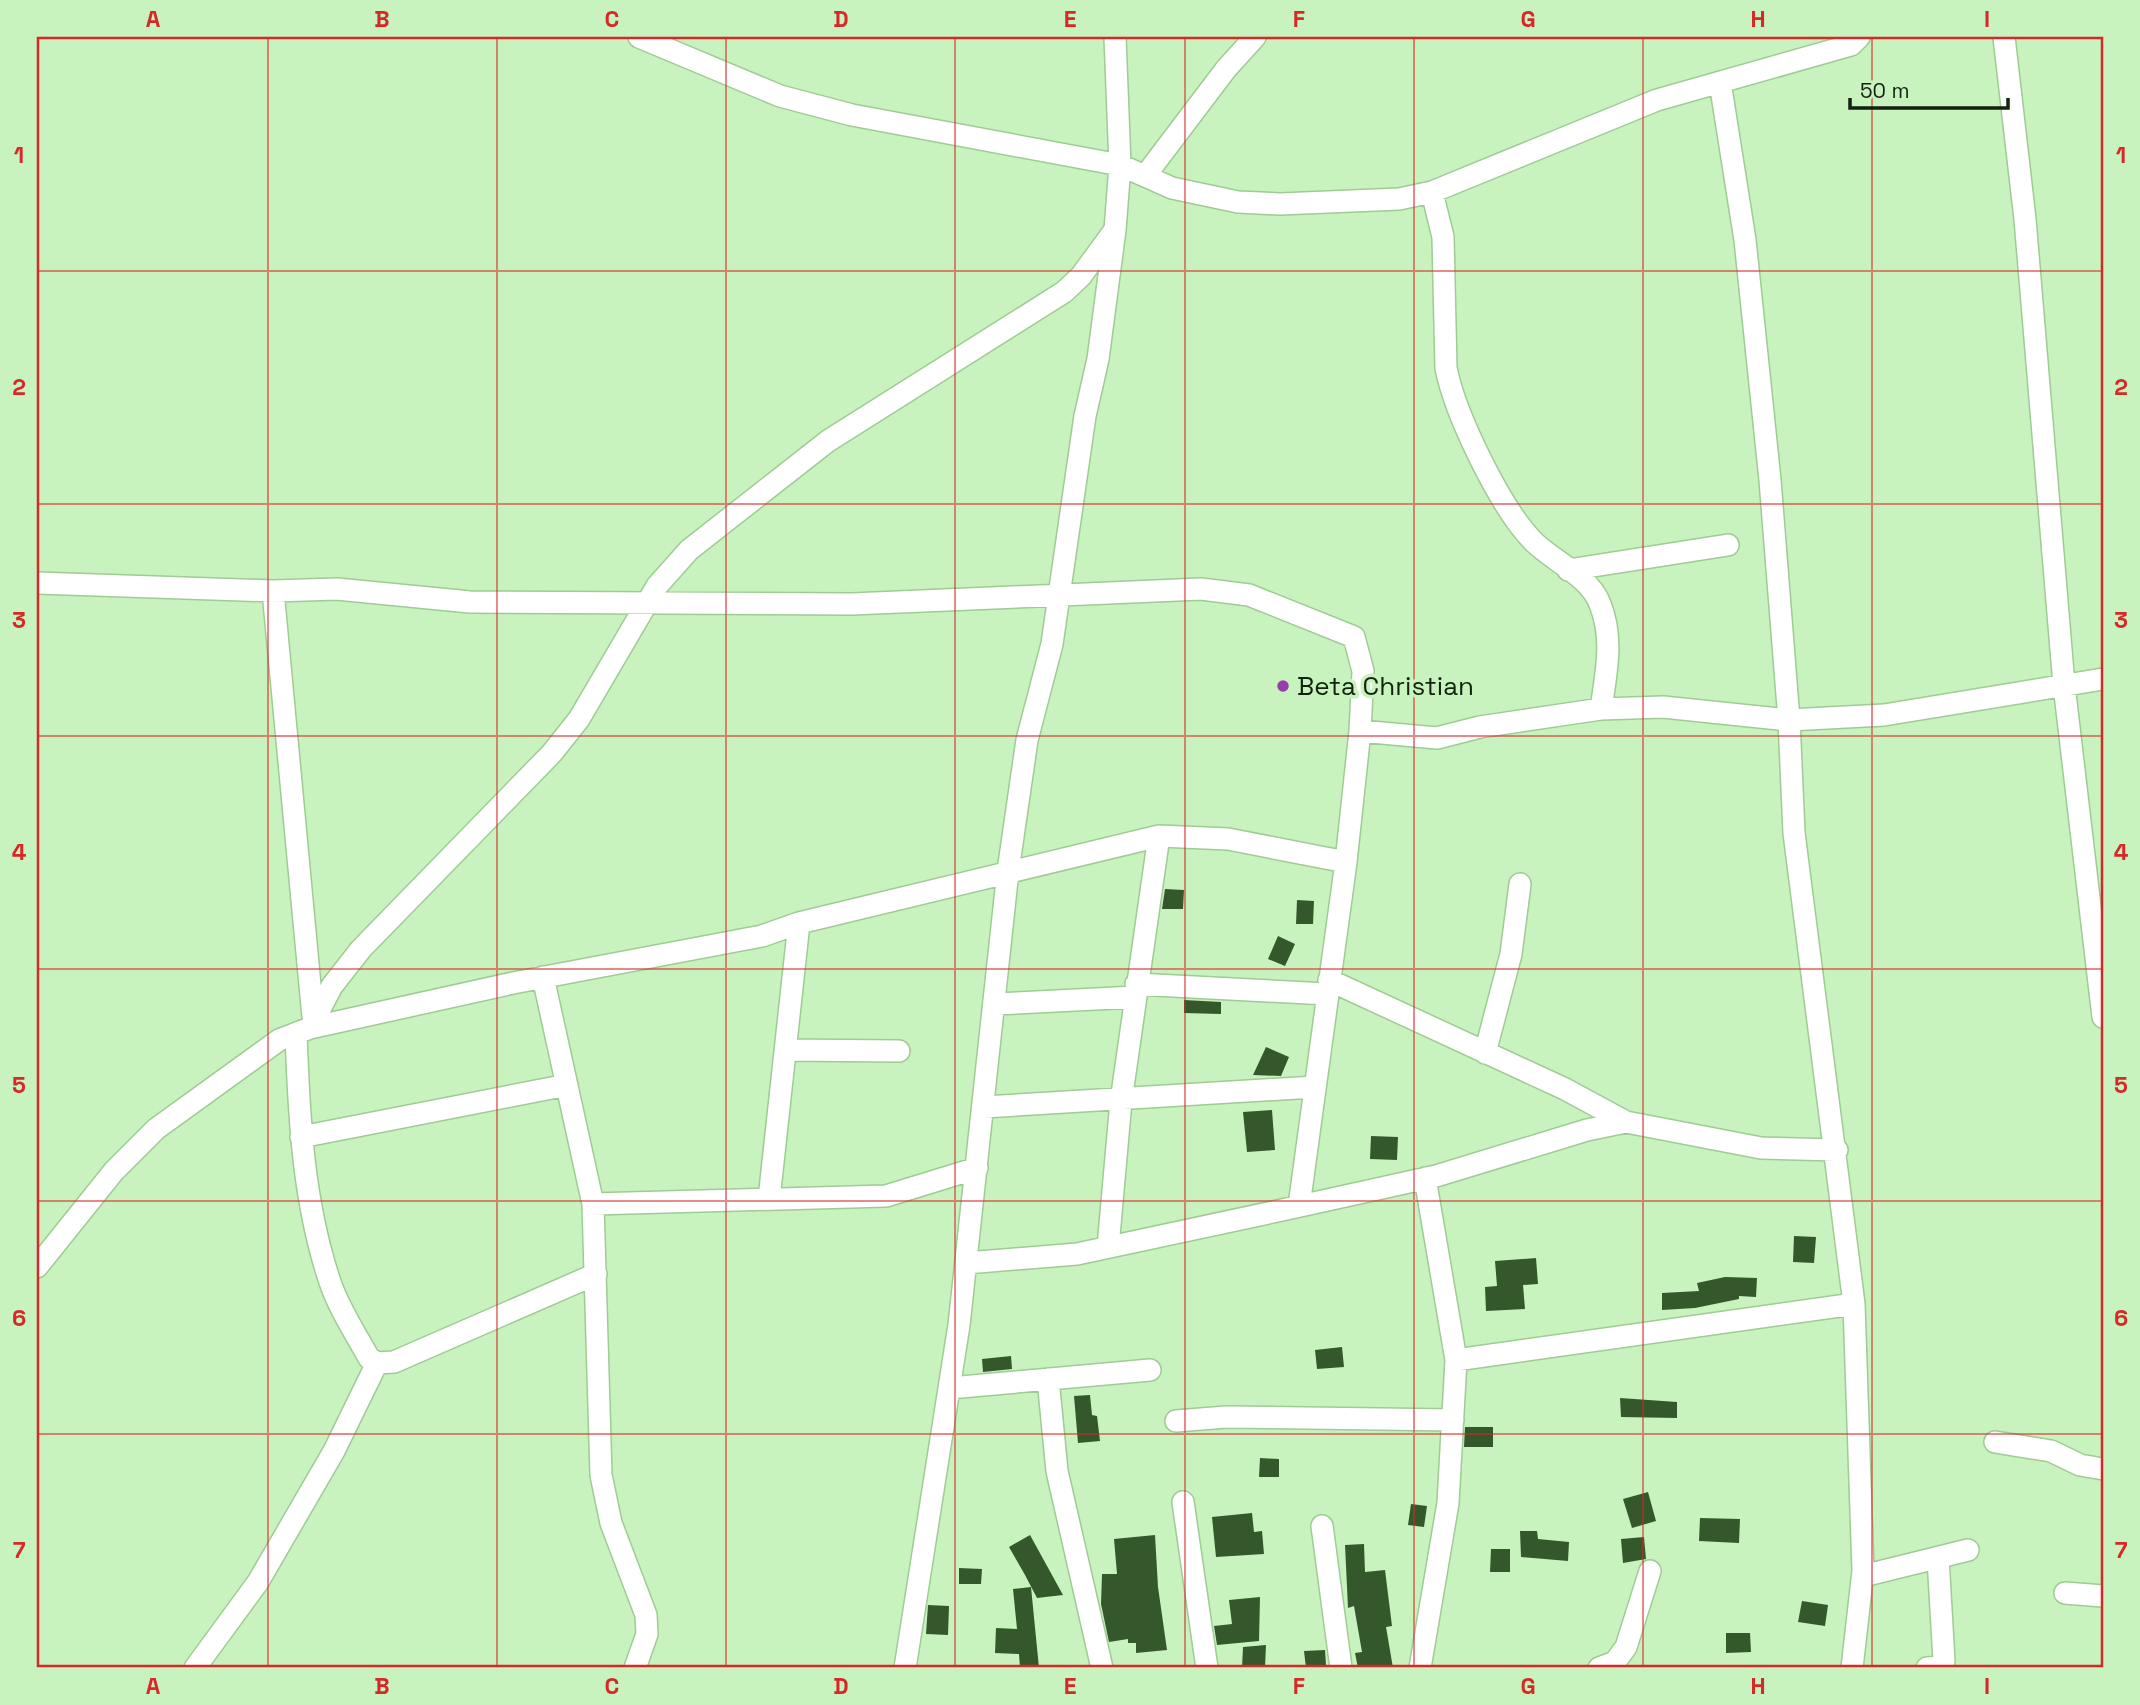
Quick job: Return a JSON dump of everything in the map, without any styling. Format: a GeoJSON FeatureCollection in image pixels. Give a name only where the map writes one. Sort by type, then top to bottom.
{"type":"FeatureCollection","features":[{"type":"Feature","properties":{"kind":"street"},"geometry":{"type":"LineString","coordinates":[[639,37],[780,96],[852,115],[1119,165],[1172,188],[1238,202],[1280,204],[1399,199],[1432,192],[1657,100],[1851,45],[1859,37]]}},
{"type":"Feature","properties":{"kind":"street"},"geometry":{"type":"LineString","coordinates":[[905,1668],[950,1388],[996,1004],[1008,871],[1027,740],[1052,644],[1085,416],[1098,359],[1115,230],[1119,165],[1115,37]]}},
{"type":"Feature","properties":{"kind":"street"},"geometry":{"type":"LineString","coordinates":[[1145,176],[1226,69],[1255,37]]}},
{"type":"Feature","properties":{"kind":"street"},"geometry":{"type":"LineString","coordinates":[[2004,37],[2025,219],[2064,685],[2103,1017]]}},
{"type":"Feature","properties":{"kind":"street"},"geometry":{"type":"LineString","coordinates":[[1720,82],[1745,240],[1770,480],[1789,720],[1794,833],[1837,1150],[1854,1304],[1863,1576],[1852,1668]]}},
{"type":"Feature","properties":{"kind":"street"},"geometry":{"type":"LineString","coordinates":[[1432,192],[1443,237],[1446,368],[1450,389],[1504,502],[1533,541],[1590,588],[1600,601],[1608,631],[1609,651],[1601,709]]}},
{"type":"Feature","properties":{"kind":"street"},"geometry":{"type":"LineString","coordinates":[[306,1026],[361,949],[552,753],[579,719],[657,586],[689,550],[828,441],[1064,292],[1081,276],[1115,230]]}},
{"type":"Feature","properties":{"kind":"street"},"geometry":{"type":"LineString","coordinates":[[1568,570],[1728,545]]}},
{"type":"Feature","properties":{"kind":"street"},"geometry":{"type":"LineString","coordinates":[[37,583],[273,592],[337,589],[470,602],[647,603],[924,603],[1154,589],[1249,595],[1350,634],[1357,643],[1363,671],[1360,730],[1346,862],[1299,1206]]}},
{"type":"Feature","properties":{"kind":"street"},"geometry":{"type":"LineString","coordinates":[[273,592],[306,1026],[301,1138],[306,1173],[331,1284],[369,1358],[377,1363],[394,1362],[596,1274]]}},
{"type":"Feature","properties":{"kind":"street"},"geometry":{"type":"LineString","coordinates":[[1360,730],[1437,738],[1480,727],[1601,709],[1663,707],[1789,720],[1884,715],[2103,679]]}},
{"type":"Feature","properties":{"kind":"street"},"geometry":{"type":"LineString","coordinates":[[37,1267],[114,1171],[156,1129],[262,1051],[306,1026],[543,977],[762,936],[799,923],[1159,836],[1228,839],[1346,862]]}},
{"type":"Feature","properties":{"kind":"street"},"geometry":{"type":"LineString","coordinates":[[1108,1247],[1121,1101],[1159,836]]}},
{"type":"Feature","properties":{"kind":"street"},"geometry":{"type":"LineString","coordinates":[[1485,1053],[1511,954],[1520,884]]}},
{"type":"Feature","properties":{"kind":"street"},"geometry":{"type":"LineString","coordinates":[[769,1199],[799,923]]}},
{"type":"Feature","properties":{"kind":"street"},"geometry":{"type":"LineString","coordinates":[[543,977],[593,1204],[596,1274],[594,1341],[604,1499],[646,1615],[647,1634],[635,1668]]}},
{"type":"Feature","properties":{"kind":"street"},"geometry":{"type":"LineString","coordinates":[[996,1004],[1136,991],[1328,987],[1565,1089],[1626,1122],[1762,1148],[1837,1150]]}},
{"type":"Feature","properties":{"kind":"street"},"geometry":{"type":"LineString","coordinates":[[785,1051],[899,1051]]}},
{"type":"Feature","properties":{"kind":"street"},"geometry":{"type":"LineString","coordinates":[[301,1138],[567,1085]]}},
{"type":"Feature","properties":{"kind":"street"},"geometry":{"type":"LineString","coordinates":[[984,1107],[1121,1101],[1314,1087]]}},
{"type":"Feature","properties":{"kind":"street"},"geometry":{"type":"LineString","coordinates":[[966,1262],[1057,1256],[1108,1247],[1425,1178],[1626,1122]]}},
{"type":"Feature","properties":{"kind":"street"},"geometry":{"type":"LineString","coordinates":[[593,1204],[886,1196],[977,1168]]}},
{"type":"Feature","properties":{"kind":"street"},"geometry":{"type":"LineString","coordinates":[[1420,1668],[1442,1550],[1456,1360],[1425,1178]]}},
{"type":"Feature","properties":{"kind":"street"},"geometry":{"type":"LineString","coordinates":[[1456,1360],[1854,1304]]}},
{"type":"Feature","properties":{"kind":"street"},"geometry":{"type":"LineString","coordinates":[[195,1668],[258,1582],[334,1451],[377,1363]]}},
{"type":"Feature","properties":{"kind":"street"},"geometry":{"type":"LineString","coordinates":[[950,1388],[1150,1370]]}},
{"type":"Feature","properties":{"kind":"street"},"geometry":{"type":"LineString","coordinates":[[1048,1379],[1057,1471],[1102,1668]]}},
{"type":"Feature","properties":{"kind":"street"},"geometry":{"type":"LineString","coordinates":[[1176,1421],[1226,1417],[1453,1420]]}},
{"type":"Feature","properties":{"kind":"street"},"geometry":{"type":"LineString","coordinates":[[1995,1442],[2051,1451],[2080,1465],[2103,1469]]}},
{"type":"Feature","properties":{"kind":"street"},"geometry":{"type":"LineString","coordinates":[[1183,1502],[1207,1668]]}},
{"type":"Feature","properties":{"kind":"street"},"geometry":{"type":"LineString","coordinates":[[1322,1526],[1341,1668]]}},
{"type":"Feature","properties":{"kind":"street"},"geometry":{"type":"LineString","coordinates":[[1863,1576],[1968,1550]]}},
{"type":"Feature","properties":{"kind":"street"},"geometry":{"type":"LineString","coordinates":[[1927,1668],[1941,1667],[1944,1661],[1938,1558]]}},
{"type":"Feature","properties":{"kind":"street"},"geometry":{"type":"LineString","coordinates":[[1599,1668],[1615,1662],[1626,1647],[1650,1571]]}},
{"type":"Feature","properties":{"kind":"street"},"geometry":{"type":"LineString","coordinates":[[2065,1592],[2103,1596]]}},
{"type":"Feature","properties":{"kind":"building"},"geometry":{"type":"Polygon","coordinates":[[[1165,889],[1184,890],[1183,909],[1162,909],[1165,889]]]}},
{"type":"Feature","properties":{"kind":"building"},"geometry":{"type":"Polygon","coordinates":[[[1297,900],[1314,901],[1313,924],[1296,924],[1297,900]]]}},
{"type":"Feature","properties":{"kind":"building"},"geometry":{"type":"Polygon","coordinates":[[[1278,936],[1295,944],[1285,966],[1268,959],[1278,936]]]}},
{"type":"Feature","properties":{"kind":"building"},"geometry":{"type":"Polygon","coordinates":[[[1184,1000],[1221,1002],[1221,1014],[1184,1013],[1184,1000]]]}},
{"type":"Feature","properties":{"kind":"building"},"geometry":{"type":"Polygon","coordinates":[[[1266,1047],[1289,1057],[1281,1076],[1253,1075],[1266,1047]]]}},
{"type":"Feature","properties":{"kind":"building"},"geometry":{"type":"Polygon","coordinates":[[[1272,1110],[1275,1150],[1247,1152],[1243,1112],[1272,1110]]]}},
{"type":"Feature","properties":{"kind":"building"},"geometry":{"type":"Polygon","coordinates":[[[1371,1136],[1398,1137],[1397,1160],[1370,1159],[1371,1136]]]}},
{"type":"Feature","properties":{"kind":"building"},"geometry":{"type":"Polygon","coordinates":[[[1794,1236],[1816,1237],[1814,1263],[1793,1262],[1794,1236]]]}},
{"type":"Feature","properties":{"kind":"building"},"geometry":{"type":"Polygon","coordinates":[[[1536,1258],[1538,1284],[1523,1285],[1525,1309],[1486,1311],[1485,1287],[1497,1286],[1495,1261],[1536,1258]]]}},
{"type":"Feature","properties":{"kind":"building"},"geometry":{"type":"Polygon","coordinates":[[[1725,1277],[1757,1278],[1756,1297],[1739,1296],[1739,1299],[1695,1308],[1662,1310],[1662,1293],[1699,1291],[1697,1283],[1725,1277]]]}},
{"type":"Feature","properties":{"kind":"building"},"geometry":{"type":"Polygon","coordinates":[[[1342,1347],[1344,1367],[1317,1369],[1315,1350],[1342,1347]]]}},
{"type":"Feature","properties":{"kind":"building"},"geometry":{"type":"Polygon","coordinates":[[[1011,1356],[1012,1369],[983,1372],[982,1359],[1011,1356]]]}},
{"type":"Feature","properties":{"kind":"building"},"geometry":{"type":"Polygon","coordinates":[[[1090,1395],[1092,1415],[1097,1416],[1100,1441],[1078,1443],[1074,1396],[1090,1395]]]}},
{"type":"Feature","properties":{"kind":"building"},"geometry":{"type":"Polygon","coordinates":[[[1620,1398],[1677,1402],[1677,1418],[1621,1417],[1620,1398]]]}},
{"type":"Feature","properties":{"kind":"building"},"geometry":{"type":"Polygon","coordinates":[[[1465,1427],[1493,1427],[1493,1447],[1464,1447],[1465,1427]]]}},
{"type":"Feature","properties":{"kind":"building"},"geometry":{"type":"Polygon","coordinates":[[[1260,1458],[1279,1459],[1279,1477],[1259,1477],[1260,1458]]]}},
{"type":"Feature","properties":{"kind":"building"},"geometry":{"type":"Polygon","coordinates":[[[1648,1492],[1656,1521],[1632,1528],[1623,1499],[1648,1492]]]}},
{"type":"Feature","properties":{"kind":"building"},"geometry":{"type":"Polygon","coordinates":[[[1411,1504],[1427,1506],[1424,1527],[1408,1525],[1411,1504]]]}},
{"type":"Feature","properties":{"kind":"building"},"geometry":{"type":"Polygon","coordinates":[[[1252,1513],[1254,1532],[1262,1531],[1264,1554],[1216,1557],[1212,1517],[1252,1513]]]}},
{"type":"Feature","properties":{"kind":"building"},"geometry":{"type":"Polygon","coordinates":[[[1700,1518],[1740,1519],[1739,1543],[1699,1541],[1700,1518]]]}},
{"type":"Feature","properties":{"kind":"building"},"geometry":{"type":"Polygon","coordinates":[[[1520,1531],[1537,1531],[1538,1539],[1569,1542],[1568,1561],[1521,1557],[1520,1531]]]}},
{"type":"Feature","properties":{"kind":"building"},"geometry":{"type":"Polygon","coordinates":[[[1030,1535],[1063,1595],[1037,1598],[1009,1547],[1030,1535]]]}},
{"type":"Feature","properties":{"kind":"building"},"geometry":{"type":"Polygon","coordinates":[[[1155,1535],[1158,1587],[1167,1650],[1136,1653],[1136,1643],[1128,1643],[1128,1639],[1109,1642],[1101,1604],[1102,1574],[1117,1574],[1114,1539],[1155,1535]]]}},
{"type":"Feature","properties":{"kind":"building"},"geometry":{"type":"Polygon","coordinates":[[[1644,1537],[1646,1559],[1623,1563],[1621,1539],[1644,1537]]]}},
{"type":"Feature","properties":{"kind":"building"},"geometry":{"type":"Polygon","coordinates":[[[1364,1544],[1365,1572],[1385,1570],[1392,1626],[1386,1627],[1393,1668],[1358,1668],[1355,1653],[1362,1652],[1354,1606],[1348,1608],[1345,1545],[1364,1544]]]}},
{"type":"Feature","properties":{"kind":"building"},"geometry":{"type":"Polygon","coordinates":[[[1491,1549],[1510,1549],[1510,1572],[1490,1572],[1491,1549]]]}},
{"type":"Feature","properties":{"kind":"building"},"geometry":{"type":"Polygon","coordinates":[[[959,1568],[982,1569],[981,1584],[959,1584],[959,1568]]]}},
{"type":"Feature","properties":{"kind":"building"},"geometry":{"type":"Polygon","coordinates":[[[1031,1587],[1039,1668],[1020,1668],[1019,1654],[995,1653],[996,1628],[1017,1629],[1013,1589],[1031,1587]]]}},
{"type":"Feature","properties":{"kind":"building"},"geometry":{"type":"Polygon","coordinates":[[[1260,1597],[1259,1641],[1217,1645],[1214,1626],[1232,1624],[1229,1600],[1260,1597]]]}},
{"type":"Feature","properties":{"kind":"building"},"geometry":{"type":"Polygon","coordinates":[[[1802,1601],[1828,1605],[1825,1626],[1798,1622],[1802,1601]]]}},
{"type":"Feature","properties":{"kind":"building"},"geometry":{"type":"Polygon","coordinates":[[[928,1605],[949,1606],[948,1635],[926,1634],[928,1605]]]}},
{"type":"Feature","properties":{"kind":"building"},"geometry":{"type":"Polygon","coordinates":[[[1726,1633],[1750,1633],[1751,1652],[1726,1653],[1726,1633]]]}},
{"type":"Feature","properties":{"kind":"building"},"geometry":{"type":"Polygon","coordinates":[[[1266,1645],[1265,1668],[1242,1668],[1243,1647],[1266,1645]]]}},
{"type":"Feature","properties":{"kind":"building"},"geometry":{"type":"Polygon","coordinates":[[[1325,1650],[1326,1665],[1306,1668],[1304,1651],[1325,1650]]]}},
{"type":"Feature","properties":{"kind":"place","name":"Beta Christian"},"geometry":{"type":"Point","coordinates":[1283,686]}}]}
